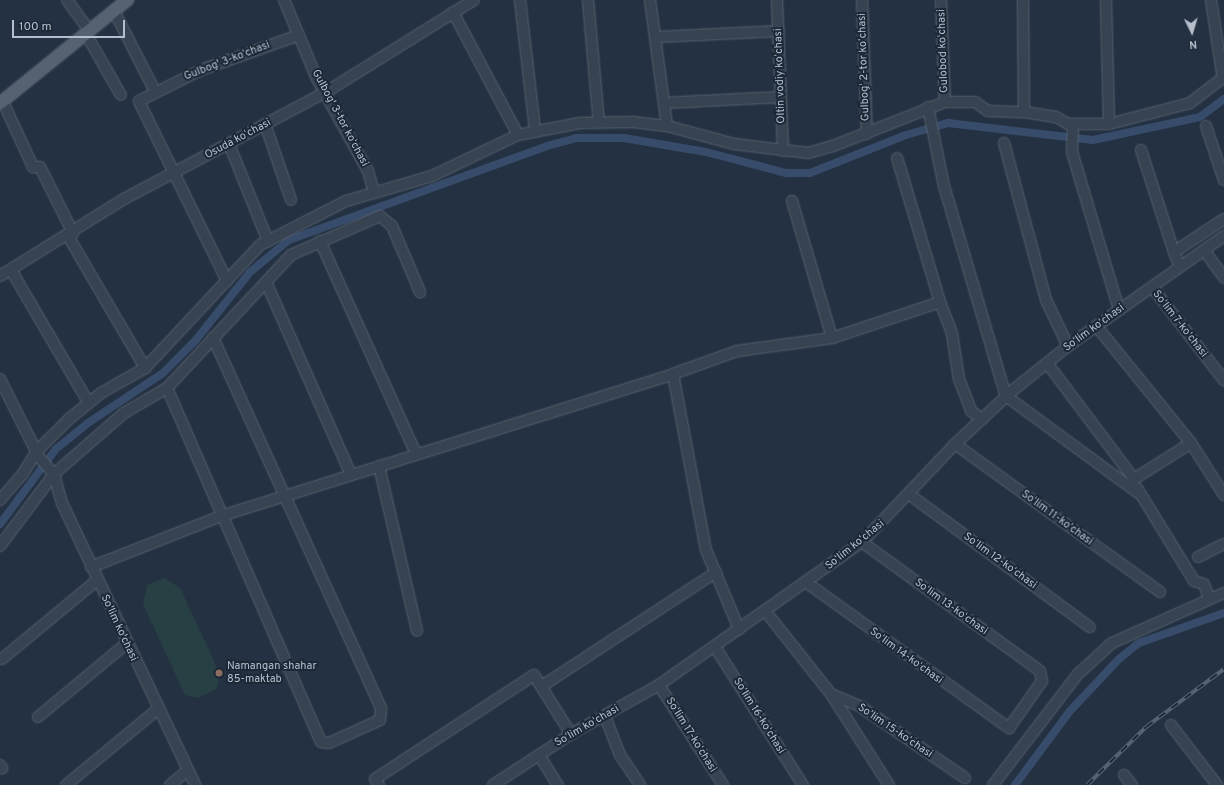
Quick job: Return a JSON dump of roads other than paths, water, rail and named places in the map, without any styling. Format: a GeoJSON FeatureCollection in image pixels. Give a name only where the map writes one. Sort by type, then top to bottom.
{"type":"FeatureCollection","features":[{"type":"Feature","properties":{"kind":"main road"},"geometry":{"type":"LineString","coordinates":[[2,103],[127,0]]}},
{"type":"Feature","properties":{"kind":"street"},"geometry":{"type":"LineString","coordinates":[[67,0],[88,32],[121,95]]}},
{"type":"Feature","properties":{"kind":"street","name":"Gulbog' 3-tor koʻchasi"},"geometry":{"type":"LineString","coordinates":[[284,0],[326,92],[368,171],[374,192]]}},
{"type":"Feature","properties":{"kind":"street","name":"Osuda koʻchasi"},"geometry":{"type":"LineString","coordinates":[[0,276],[70,234],[122,200],[326,92],[474,0]]}},
{"type":"Feature","properties":{"kind":"street"},"geometry":{"type":"LineString","coordinates":[[520,0],[535,130]]}},
{"type":"Feature","properties":{"kind":"street"},"geometry":{"type":"LineString","coordinates":[[588,0],[599,123]]}},
{"type":"Feature","properties":{"kind":"street"},"geometry":{"type":"LineString","coordinates":[[650,0],[657,37],[667,126]]}},
{"type":"Feature","properties":{"kind":"street","name":"Oltin vodiy koʻchasi"},"geometry":{"type":"LineString","coordinates":[[778,0],[783,151]]}},
{"type":"Feature","properties":{"kind":"street","name":"Gulbogʻ 2-tor koʻchasi"},"geometry":{"type":"LineString","coordinates":[[862,0],[867,134]]}},
{"type":"Feature","properties":{"kind":"street","name":"Gulobod koʻchasi"},"geometry":{"type":"LineString","coordinates":[[941,0],[945,102]]}},
{"type":"Feature","properties":{"kind":"street"},"geometry":{"type":"LineString","coordinates":[[1023,0],[1024,112]]}},
{"type":"Feature","properties":{"kind":"street"},"geometry":{"type":"LineString","coordinates":[[1106,0],[1109,124]]}},
{"type":"Feature","properties":{"kind":"street"},"geometry":{"type":"LineString","coordinates":[[0,500],[38,454],[88,402],[145,368],[227,281],[249,255],[268,241],[306,219],[374,192],[432,176],[518,135],[535,130],[599,123],[667,126],[734,144],[783,151],[818,151],[867,134],[929,110],[945,102],[974,102],[988,112],[1024,112],[1073,126],[1109,124],[1190,103],[1223,78],[1211,0]]}},
{"type":"Feature","properties":{"kind":"street"},"geometry":{"type":"LineString","coordinates":[[114,11],[155,91]]}},
{"type":"Feature","properties":{"kind":"street"},"geometry":{"type":"LineString","coordinates":[[453,12],[518,135]]}},
{"type":"Feature","properties":{"kind":"street"},"geometry":{"type":"LineString","coordinates":[[657,37],[779,31]]}},
{"type":"Feature","properties":{"kind":"street","name":"Gulbog' 3-koʻchasi"},"geometry":{"type":"LineString","coordinates":[[174,173],[139,102],[141,97],[216,64],[299,35]]}},
{"type":"Feature","properties":{"kind":"street"},"geometry":{"type":"LineString","coordinates":[[664,103],[781,97]]}},
{"type":"Feature","properties":{"kind":"street"},"geometry":{"type":"LineString","coordinates":[[2,103],[33,167],[40,167],[70,234],[145,368]]}},
{"type":"Feature","properties":{"kind":"street"},"geometry":{"type":"LineString","coordinates":[[929,110],[944,186],[1006,396],[1138,493]]}},
{"type":"Feature","properties":{"kind":"street"},"geometry":{"type":"LineString","coordinates":[[265,124],[291,200]]}},
{"type":"Feature","properties":{"kind":"street"},"geometry":{"type":"LineString","coordinates":[[1073,126],[1072,152],[1119,310]]}},
{"type":"Feature","properties":{"kind":"street"},"geometry":{"type":"LineString","coordinates":[[1206,126],[1224,180]]}},
{"type":"Feature","properties":{"kind":"street"},"geometry":{"type":"LineString","coordinates":[[1004,143],[1046,300],[1068,346]]}},
{"type":"Feature","properties":{"kind":"street"},"geometry":{"type":"LineString","coordinates":[[229,144],[268,241]]}},
{"type":"Feature","properties":{"kind":"street"},"geometry":{"type":"LineString","coordinates":[[1142,150],[1180,267]]}},
{"type":"Feature","properties":{"kind":"street"},"geometry":{"type":"LineString","coordinates":[[896,158],[940,302],[952,334],[959,379],[971,411],[982,419]]}},
{"type":"Feature","properties":{"kind":"street"},"geometry":{"type":"LineString","coordinates":[[174,173],[227,281]]}},
{"type":"Feature","properties":{"kind":"street"},"geometry":{"type":"LineString","coordinates":[[792,201],[832,338]]}},
{"type":"Feature","properties":{"kind":"street"},"geometry":{"type":"LineString","coordinates":[[0,546],[52,471],[124,413],[167,388],[291,255],[374,217],[384,217],[392,226],[420,292]]}},
{"type":"Feature","properties":{"kind":"street"},"geometry":{"type":"LineString","coordinates":[[1174,252],[1224,219]]}},
{"type":"Feature","properties":{"kind":"street","name":"Soʻlim koʻchasi"},"geometry":{"type":"LineString","coordinates":[[493,785],[571,734],[659,685],[766,612],[862,542],[910,495],[955,444],[1006,396],[1068,346],[1224,236]]}},
{"type":"Feature","properties":{"kind":"street"},"geometry":{"type":"LineString","coordinates":[[320,241],[416,454]]}},
{"type":"Feature","properties":{"kind":"street"},"geometry":{"type":"LineString","coordinates":[[1204,250],[1224,278]]}},
{"type":"Feature","properties":{"kind":"street"},"geometry":{"type":"LineString","coordinates":[[11,270],[88,402]]}},
{"type":"Feature","properties":{"kind":"street"},"geometry":{"type":"LineString","coordinates":[[266,282],[351,475]]}},
{"type":"Feature","properties":{"kind":"street","name":"Soʻlim 7-koʻchasi"},"geometry":{"type":"LineString","coordinates":[[1152,287],[1224,380]]}},
{"type":"Feature","properties":{"kind":"street"},"geometry":{"type":"LineString","coordinates":[[91,567],[221,516],[673,374],[737,351],[832,338],[940,302]]}},
{"type":"Feature","properties":{"kind":"street"},"geometry":{"type":"LineString","coordinates":[[1097,327],[1191,443],[1224,495]]}},
{"type":"Feature","properties":{"kind":"street"},"geometry":{"type":"LineString","coordinates":[[167,388],[221,516],[321,742],[329,743],[376,722],[383,714],[214,337]]}},
{"type":"Feature","properties":{"kind":"street"},"geometry":{"type":"LineString","coordinates":[[1047,363],[1134,479],[1138,493],[1194,581],[1204,584],[1209,598]]}},
{"type":"Feature","properties":{"kind":"street"},"geometry":{"type":"LineString","coordinates":[[673,374],[699,517],[716,572],[740,629]]}},
{"type":"Feature","properties":{"kind":"street"},"geometry":{"type":"LineString","coordinates":[[0,379],[38,454],[52,471]]}},
{"type":"Feature","properties":{"kind":"street"},"geometry":{"type":"LineString","coordinates":[[1134,479],[1191,443]]}},
{"type":"Feature","properties":{"kind":"street","name":"Soʻlim 11-koʻchasi"},"geometry":{"type":"LineString","coordinates":[[955,444],[1160,592]]}},
{"type":"Feature","properties":{"kind":"street"},"geometry":{"type":"LineString","coordinates":[[379,466],[417,631]]}},
{"type":"Feature","properties":{"kind":"street","name":"So'lim ko'chasi"},"geometry":{"type":"LineString","coordinates":[[52,471],[62,503],[126,644],[195,785]]}},
{"type":"Feature","properties":{"kind":"street","name":"Soʻlim 12-koʻchasi"},"geometry":{"type":"LineString","coordinates":[[910,495],[1090,627]]}},
{"type":"Feature","properties":{"kind":"street","name":"Soʻlim 13-koʻchasi"},"geometry":{"type":"LineString","coordinates":[[862,542],[1040,671],[1042,681],[1005,728]]}},
{"type":"Feature","properties":{"kind":"street"},"geometry":{"type":"LineString","coordinates":[[1198,557],[1224,544]]}},
{"type":"Feature","properties":{"kind":"street"},"geometry":{"type":"LineString","coordinates":[[542,686],[716,572]]}},
{"type":"Feature","properties":{"kind":"street"},"geometry":{"type":"LineString","coordinates":[[2,659],[97,580]]}},
{"type":"Feature","properties":{"kind":"street","name":"Soʻlim 14-koʻchasi"},"geometry":{"type":"LineString","coordinates":[[807,583],[1005,728]]}},
{"type":"Feature","properties":{"kind":"street"},"geometry":{"type":"LineString","coordinates":[[993,785],[1078,674],[1112,643],[1209,598],[1224,593]]}},
{"type":"Feature","properties":{"kind":"street","name":"Soʻlim 15-koʻchasi"},"geometry":{"type":"LineString","coordinates":[[766,612],[831,694],[861,707],[965,778]]}},
{"type":"Feature","properties":{"kind":"street"},"geometry":{"type":"LineString","coordinates":[[38,717],[126,644]]}},
{"type":"Feature","properties":{"kind":"street","name":"Soʻlim 16-koʻchasi"},"geometry":{"type":"LineString","coordinates":[[715,647],[803,785]]}},
{"type":"Feature","properties":{"kind":"street"},"geometry":{"type":"LineString","coordinates":[[374,783],[533,675],[542,686],[571,734]]}},
{"type":"Feature","properties":{"kind":"street","name":"Soʻlim 17-koʻchasi"},"geometry":{"type":"LineString","coordinates":[[659,685],[723,785]]}},
{"type":"Feature","properties":{"kind":"street"},"geometry":{"type":"LineString","coordinates":[[831,694],[889,785]]}},
{"type":"Feature","properties":{"kind":"street"},"geometry":{"type":"LineString","coordinates":[[66,785],[157,710]]}},
{"type":"Feature","properties":{"kind":"street"},"geometry":{"type":"LineString","coordinates":[[605,716],[620,755],[640,785]]}},
{"type":"Feature","properties":{"kind":"street"},"geometry":{"type":"LineString","coordinates":[[1171,725],[1216,785]]}},
{"type":"Feature","properties":{"kind":"street"},"geometry":{"type":"LineString","coordinates":[[538,755],[558,785]]}},
{"type":"Feature","properties":{"kind":"street"},"geometry":{"type":"LineString","coordinates":[[170,785],[188,770]]}},
{"type":"Feature","properties":{"kind":"street"},"geometry":{"type":"LineString","coordinates":[[1124,775],[1132,785]]}},
{"type":"Feature","properties":{"kind":"waterway"},"geometry":{"type":"LineString","coordinates":[[0,524],[56,449],[88,423],[163,373],[195,341],[250,272],[289,240],[547,146],[577,138],[624,138],[706,152],[786,173],[810,173],[906,135],[948,123],[1093,140],[1200,117],[1224,99]]}},
{"type":"Feature","properties":{"kind":"waterway"},"geometry":{"type":"LineString","coordinates":[[1015,785],[1070,711],[1119,659],[1139,643],[1224,613]]}},
{"type":"Feature","properties":{"kind":"railway"},"geometry":{"type":"LineString","coordinates":[[1087,785],[1146,727],[1224,669]]}},
{"type":"Feature","properties":{"kind":"place","name":"Namangan shahar 85-maktab"},"geometry":{"type":"Point","coordinates":[219,673]}}]}
